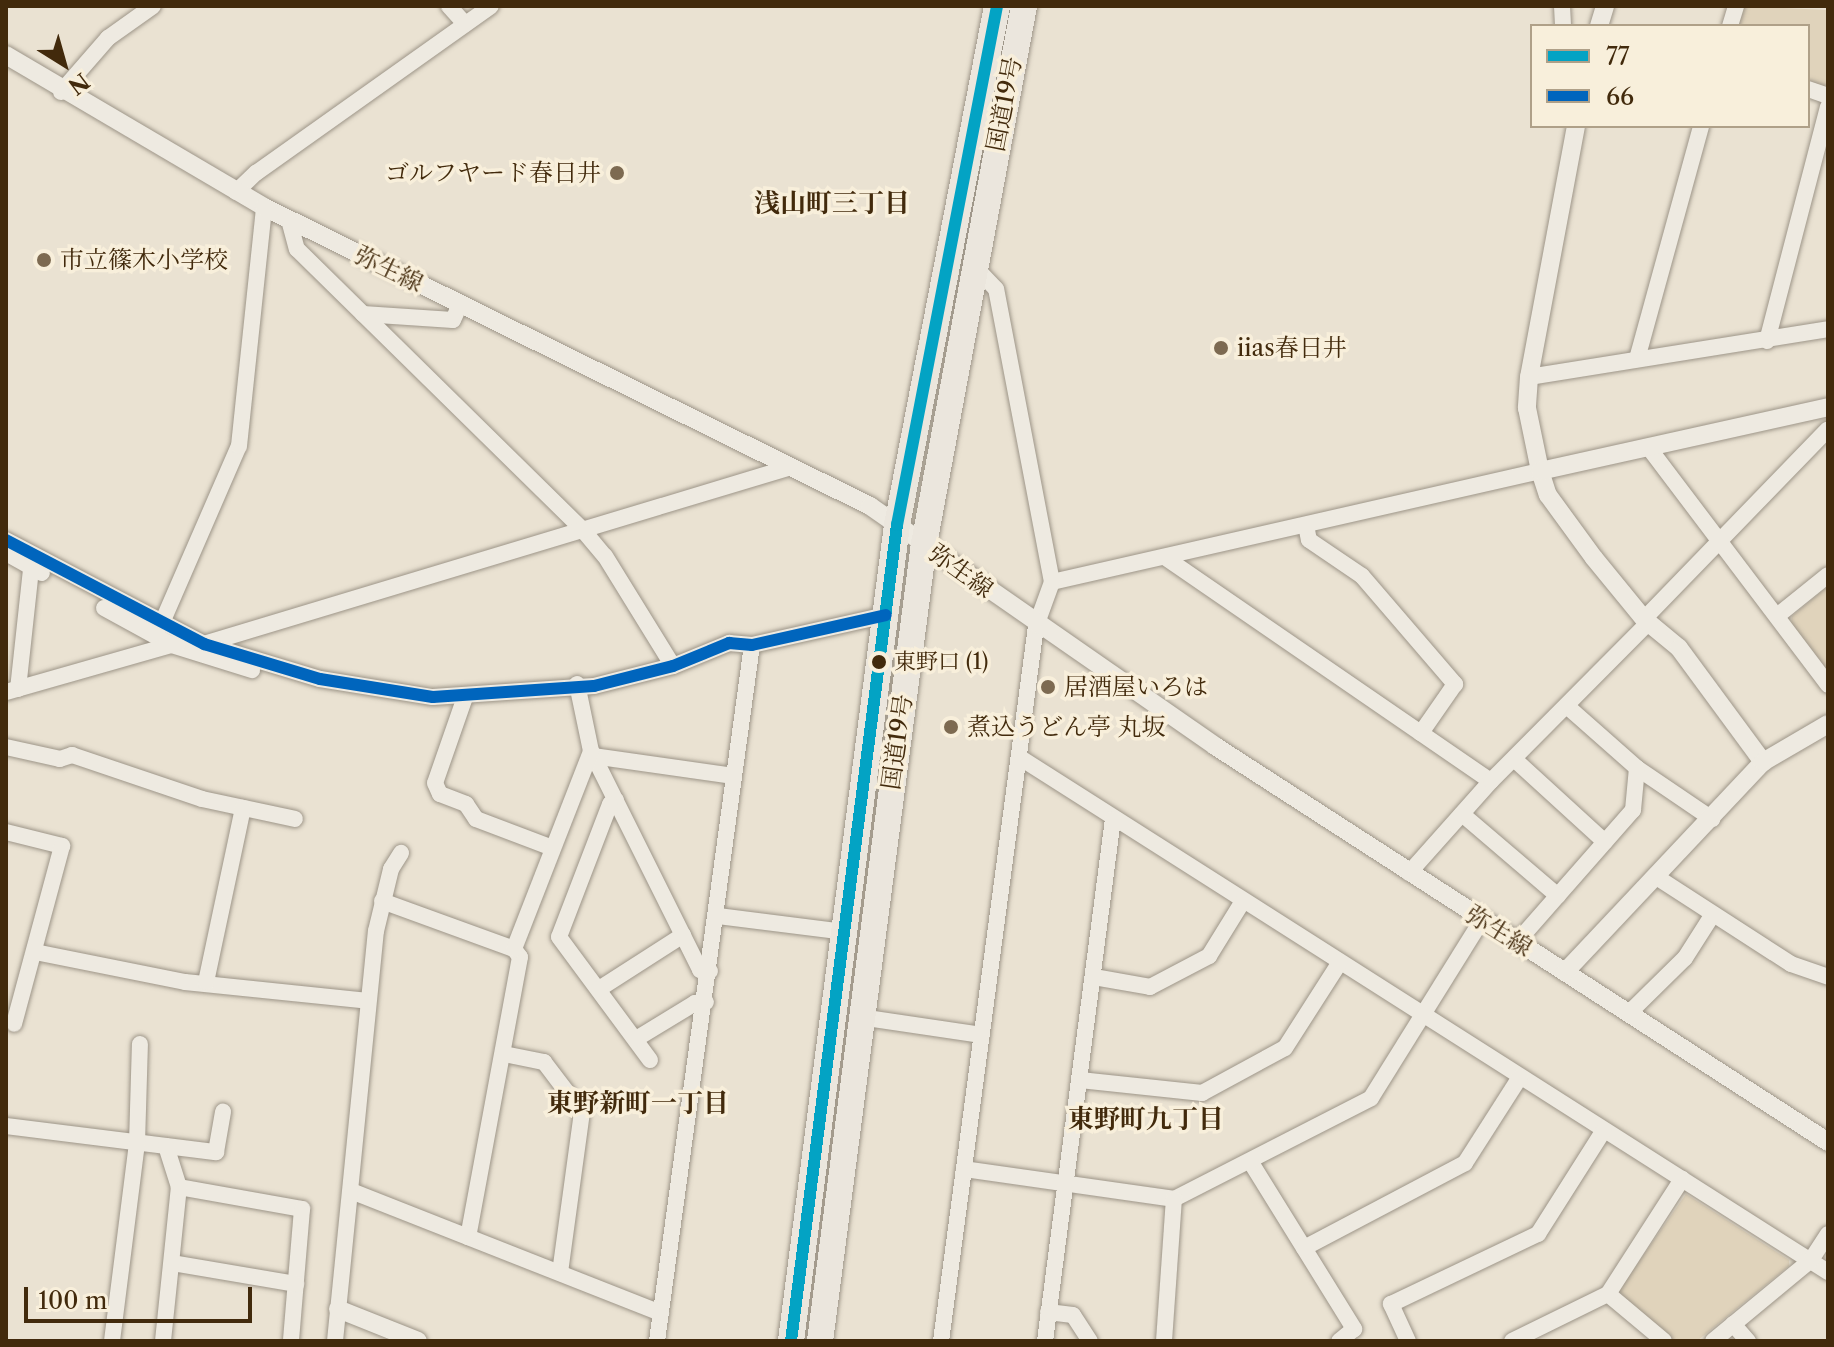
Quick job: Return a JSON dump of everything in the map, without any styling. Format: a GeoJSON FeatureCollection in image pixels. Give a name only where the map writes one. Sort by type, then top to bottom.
{"type":"FeatureCollection","features":[{"type":"Feature","properties":{"kind":"highway","name":"国道19号"},"geometry":{"type":"LineString","coordinates":[[791,1341],[897,525],[997,6]]}},
{"type":"Feature","properties":{"kind":"highway","name":"国道19号"},"geometry":{"type":"LineString","coordinates":[[820,1341],[924,544],[1024,6]]}},
{"type":"Feature","properties":{"kind":"street"},"geometry":{"type":"LineString","coordinates":[[61,92],[108,38],[153,6]]}},
{"type":"Feature","properties":{"kind":"street"},"geometry":{"type":"LineString","coordinates":[[449,6],[465,24]]}},
{"type":"Feature","properties":{"kind":"street"},"geometry":{"type":"LineString","coordinates":[[236,192],[256,173],[491,6]]}},
{"type":"Feature","properties":{"kind":"street","name":"弥生線"},"geometry":{"type":"LineString","coordinates":[[6,55],[61,92],[264,207],[791,467],[897,525],[1036,626],[1409,873],[1828,1142]]}},
{"type":"Feature","properties":{"kind":"street"},"geometry":{"type":"LineString","coordinates":[[1767,341],[1828,107]]}},
{"type":"Feature","properties":{"kind":"street"},"geometry":{"type":"LineString","coordinates":[[1568,128],[1570,153]]}},
{"type":"Feature","properties":{"kind":"street"},"geometry":{"type":"LineString","coordinates":[[1576,128],[1529,377],[1527,408],[1540,471],[1548,495],[1646,621],[1679,648],[1763,762]]}},
{"type":"Feature","properties":{"kind":"street"},"geometry":{"type":"LineString","coordinates":[[1637,359],[1700,128]]}},
{"type":"Feature","properties":{"kind":"street"},"geometry":{"type":"LineString","coordinates":[[161,625],[239,446],[264,207]]}},
{"type":"Feature","properties":{"kind":"street"},"geometry":{"type":"LineString","coordinates":[[289,220],[297,249],[582,529],[605,556],[673,666]]}},
{"type":"Feature","properties":{"kind":"street"},"geometry":{"type":"LineString","coordinates":[[941,1341],[1036,626],[1052,582],[996,289],[975,267]]}},
{"type":"Feature","properties":{"kind":"street"},"geometry":{"type":"LineString","coordinates":[[363,314],[453,320],[460,304]]}},
{"type":"Feature","properties":{"kind":"street"},"geometry":{"type":"LineString","coordinates":[[1529,377],[1828,329]]}},
{"type":"Feature","properties":{"kind":"street"},"geometry":{"type":"LineString","coordinates":[[1052,582],[1828,407]]}},
{"type":"Feature","properties":{"kind":"street"},"geometry":{"type":"LineString","coordinates":[[1409,873],[1491,781],[1569,708],[1717,541],[1828,430]]}},
{"type":"Feature","properties":{"kind":"street"},"geometry":{"type":"LineString","coordinates":[[1649,448],[1828,685]]}},
{"type":"Feature","properties":{"kind":"street"},"geometry":{"type":"LineString","coordinates":[[32,561],[12,690],[172,645],[198,642],[791,467]]}},
{"type":"Feature","properties":{"kind":"street"},"geometry":{"type":"LineString","coordinates":[[1306,525],[1309,540],[1362,576],[1455,684],[1421,733]]}},
{"type":"Feature","properties":{"kind":"street"},"geometry":{"type":"LineString","coordinates":[[6,540],[32,561],[172,645],[316,688],[377,701],[465,702],[577,684],[594,686],[673,666],[729,643],[752,645],[886,615]]}},
{"type":"Feature","properties":{"kind":"street"},"geometry":{"type":"LineString","coordinates":[[6,553],[32,561],[198,642],[380,692],[465,702]]}},
{"type":"Feature","properties":{"kind":"street"},"geometry":{"type":"LineString","coordinates":[[1166,558],[1491,781]]}},
{"type":"Feature","properties":{"kind":"street"},"geometry":{"type":"LineString","coordinates":[[1777,616],[1828,575]]}},
{"type":"Feature","properties":{"kind":"street"},"geometry":{"type":"LineString","coordinates":[[657,1341],[718,916],[752,645]]}},
{"type":"Feature","properties":{"kind":"street"},"geometry":{"type":"LineString","coordinates":[[577,684],[592,754],[700,970],[710,971]]}},
{"type":"Feature","properties":{"kind":"street"},"geometry":{"type":"LineString","coordinates":[[465,702],[435,783],[440,794],[466,804],[476,819],[550,847]]}},
{"type":"Feature","properties":{"kind":"street"},"geometry":{"type":"LineString","coordinates":[[1569,708],[1637,768],[1712,819]]}},
{"type":"Feature","properties":{"kind":"street"},"geometry":{"type":"LineString","coordinates":[[1565,972],[1658,878],[1763,762],[1828,724]]}},
{"type":"Feature","properties":{"kind":"street"},"geometry":{"type":"LineString","coordinates":[[6,747],[60,759],[72,755],[173,791],[295,819]]}},
{"type":"Feature","properties":{"kind":"street"},"geometry":{"type":"LineString","coordinates":[[592,754],[734,776]]}},
{"type":"Feature","properties":{"kind":"street"},"geometry":{"type":"LineString","coordinates":[[514,949],[550,847],[592,754]]}},
{"type":"Feature","properties":{"kind":"street"},"geometry":{"type":"LineString","coordinates":[[1019,757],[1828,1272]]}},
{"type":"Feature","properties":{"kind":"street"},"geometry":{"type":"LineString","coordinates":[[1514,759],[1605,842]]}},
{"type":"Feature","properties":{"kind":"street"},"geometry":{"type":"LineString","coordinates":[[1517,942],[1633,810],[1637,768]]}},
{"type":"Feature","properties":{"kind":"street"},"geometry":{"type":"LineString","coordinates":[[616,800],[610,804],[559,937],[650,1060]]}},
{"type":"Feature","properties":{"kind":"street"},"geometry":{"type":"LineString","coordinates":[[206,982],[243,808]]}},
{"type":"Feature","properties":{"kind":"street"},"geometry":{"type":"LineString","coordinates":[[1462,814],[1558,896]]}},
{"type":"Feature","properties":{"kind":"street"},"geometry":{"type":"LineString","coordinates":[[1045,1341],[1113,819]]}},
{"type":"Feature","properties":{"kind":"street"},"geometry":{"type":"LineString","coordinates":[[6,832],[62,846],[14,1024]]}},
{"type":"Feature","properties":{"kind":"street"},"geometry":{"type":"LineString","coordinates":[[335,1341],[368,1001],[382,901],[401,853]]}},
{"type":"Feature","properties":{"kind":"street"},"geometry":{"type":"LineString","coordinates":[[1658,878],[1791,964],[1828,977]]}},
{"type":"Feature","properties":{"kind":"street"},"geometry":{"type":"LineString","coordinates":[[382,901],[514,949],[520,957],[468,1237]]}},
{"type":"Feature","properties":{"kind":"street"},"geometry":{"type":"LineString","coordinates":[[1094,977],[1150,987],[1209,956],[1243,901]]}},
{"type":"Feature","properties":{"kind":"street"},"geometry":{"type":"LineString","coordinates":[[1629,1013],[1685,958],[1713,914]]}},
{"type":"Feature","properties":{"kind":"street"},"geometry":{"type":"LineString","coordinates":[[718,916],[844,932]]}},
{"type":"Feature","properties":{"kind":"street"},"geometry":{"type":"LineString","coordinates":[[964,1169],[1174,1199],[1371,1098],[1482,920]]}},
{"type":"Feature","properties":{"kind":"street"},"geometry":{"type":"LineString","coordinates":[[599,989],[683,935]]}},
{"type":"Feature","properties":{"kind":"street"},"geometry":{"type":"LineString","coordinates":[[35,952],[206,982],[368,1001]]}},
{"type":"Feature","properties":{"kind":"street"},"geometry":{"type":"LineString","coordinates":[[1080,1080],[1202,1093],[1285,1048],[1340,962]]}},
{"type":"Feature","properties":{"kind":"street"},"geometry":{"type":"LineString","coordinates":[[636,1039],[695,1003],[706,1002]]}},
{"type":"Feature","properties":{"kind":"street"},"geometry":{"type":"LineString","coordinates":[[860,1017],[982,1035]]}},
{"type":"Feature","properties":{"kind":"street"},"geometry":{"type":"LineString","coordinates":[[112,1341],[137,1143],[140,1044]]}},
{"type":"Feature","properties":{"kind":"street"},"geometry":{"type":"LineString","coordinates":[[504,1054],[544,1062],[582,1112],[560,1273]]}},
{"type":"Feature","properties":{"kind":"street"},"geometry":{"type":"LineString","coordinates":[[1304,1248],[1465,1163],[1520,1077]]}},
{"type":"Feature","properties":{"kind":"street"},"geometry":{"type":"LineString","coordinates":[[6,1126],[216,1152],[223,1112]]}},
{"type":"Feature","properties":{"kind":"street"},"geometry":{"type":"LineString","coordinates":[[1408,1341],[1391,1304],[1538,1234],[1604,1130]]}},
{"type":"Feature","properties":{"kind":"street"},"geometry":{"type":"LineString","coordinates":[[163,1341],[179,1187],[166,1146]]}},
{"type":"Feature","properties":{"kind":"street"},"geometry":{"type":"LineString","coordinates":[[1250,1161],[1354,1329],[1339,1341]]}},
{"type":"Feature","properties":{"kind":"street"},"geometry":{"type":"LineString","coordinates":[[1512,1341],[1608,1294],[1682,1179]]}},
{"type":"Feature","properties":{"kind":"street"},"geometry":{"type":"LineString","coordinates":[[179,1187],[302,1209],[291,1341]]}},
{"type":"Feature","properties":{"kind":"street"},"geometry":{"type":"LineString","coordinates":[[351,1191],[661,1313]]}},
{"type":"Feature","properties":{"kind":"street"},"geometry":{"type":"LineString","coordinates":[[1164,1341],[1174,1199]]}},
{"type":"Feature","properties":{"kind":"street"},"geometry":{"type":"LineString","coordinates":[[1713,1341],[1811,1260],[1828,1234]]}},
{"type":"Feature","properties":{"kind":"street"},"geometry":{"type":"LineString","coordinates":[[172,1263],[296,1284]]}},
{"type":"Feature","properties":{"kind":"street"},"geometry":{"type":"LineString","coordinates":[[1608,1294],[1664,1341]]}},
{"type":"Feature","properties":{"kind":"street"},"geometry":{"type":"LineString","coordinates":[[338,1309],[418,1341]]}},
{"type":"Feature","properties":{"kind":"street"},"geometry":{"type":"LineString","coordinates":[[1048,1312],[1073,1315],[1090,1341]]}},
{"type":"Feature","properties":{"kind":"street"},"geometry":{"type":"LineString","coordinates":[[1733,1324],[1748,1341]]}},
{"type":"Feature","properties":{"kind":"shaded area"},"geometry":{"type":"Polygon","coordinates":[[[1741,6],[1828,10],[1828,83],[1822,88],[1810,85],[1810,24],[1736,24],[1741,6]]]}},
{"type":"Feature","properties":{"kind":"shaded area"},"geometry":{"type":"Polygon","coordinates":[[[907,580],[807,1338],[802,1341],[888,696],[907,580]]]}},
{"type":"Feature","properties":{"kind":"shaded area"},"geometry":{"type":"Polygon","coordinates":[[[1828,586],[1828,671],[1791,623],[1792,616],[1828,586]]]}},
{"type":"Feature","properties":{"kind":"shaded area"},"geometry":{"type":"Polygon","coordinates":[[[1686,1194],[1789,1260],[1789,1266],[1697,1341],[1671,1341],[1620,1297],[1619,1290],[1686,1194]]]}},
{"type":"Feature","properties":{"kind":"transit line","name":"77"},"geometry":{"type":"LineString","coordinates":[[791,1341],[897,525],[997,6]]}},
{"type":"Feature","properties":{"kind":"transit line","name":"66"},"geometry":{"type":"LineString","coordinates":[[6,540],[204,644],[320,679],[433,697],[594,686],[673,666],[729,643],[752,645],[886,615]]}},
{"type":"Feature","properties":{"kind":"place","name":"ゴルフヤード春日井"},"geometry":{"type":"Point","coordinates":[617,173]}},
{"type":"Feature","properties":{"kind":"place","name":"市立篠木小学校"},"geometry":{"type":"Point","coordinates":[44,260]}},
{"type":"Feature","properties":{"kind":"place","name":"iias春日井"},"geometry":{"type":"Point","coordinates":[1221,348]}},
{"type":"Feature","properties":{"kind":"place","name":"東野口 (1)"},"geometry":{"type":"Point","coordinates":[879,662]}},
{"type":"Feature","properties":{"kind":"place","name":"居酒屋いろは"},"geometry":{"type":"Point","coordinates":[1048,687]}},
{"type":"Feature","properties":{"kind":"place","name":"煮込うどん亭 丸坂"},"geometry":{"type":"Point","coordinates":[951,727]}},
{"type":"Feature","properties":{"kind":"district","name":"浅山町三丁目"},"geometry":{"type":"Point","coordinates":[832,204]}},
{"type":"Feature","properties":{"kind":"district","name":"東野新町一丁目"},"geometry":{"type":"Point","coordinates":[638,1104]}},
{"type":"Feature","properties":{"kind":"district","name":"東野町九丁目"},"geometry":{"type":"Point","coordinates":[1146,1120]}}]}
